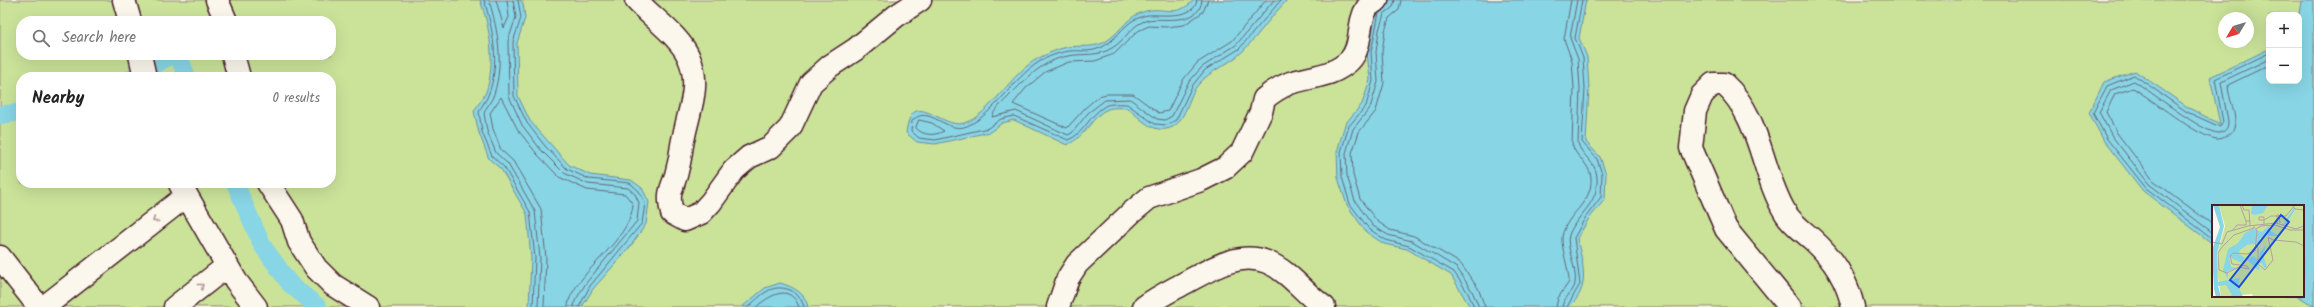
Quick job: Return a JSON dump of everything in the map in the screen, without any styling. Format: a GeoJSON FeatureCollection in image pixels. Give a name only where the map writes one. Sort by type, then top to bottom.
{"type":"FeatureCollection","features":[{"type":"Feature","properties":{"kind":"street"},"geometry":{"type":"LineString","coordinates":[[124,0],[129,16]]}},
{"type":"Feature","properties":{"kind":"street"},"geometry":{"type":"LineString","coordinates":[[217,0],[224,16]]}},
{"type":"Feature","properties":{"kind":"street"},"geometry":{"type":"LineString","coordinates":[[636,0],[660,23],[689,58],[694,83],[693,106],[684,135],[678,168],[668,196],[672,213],[685,220],[701,213],[712,202],[734,170],[749,157],[771,147],[790,128],[811,83],[830,66],[856,50],[896,16],[920,0]]}},
{"type":"Feature","properties":{"kind":"street"},"geometry":{"type":"LineString","coordinates":[[1058,307],[1068,278],[1077,264],[1131,213],[1149,198],[1201,180],[1225,168],[1242,152],[1261,112],[1264,99],[1274,90],[1291,83],[1316,78],[1336,71],[1351,59],[1358,43],[1367,8],[1377,0]]}},
{"type":"Feature","properties":{"kind":"street"},"geometry":{"type":"LineString","coordinates":[[141,60],[144,72]]}},
{"type":"Feature","properties":{"kind":"street"},"geometry":{"type":"LineString","coordinates":[[234,60],[238,72]]}},
{"type":"Feature","properties":{"kind":"street"},"geometry":{"type":"LineString","coordinates":[[1790,307],[1726,229],[1691,148],[1695,112],[1702,95],[1713,84],[1724,84],[1741,102],[1761,147],[1773,188],[1786,214],[1823,248],[1834,263],[1848,286],[1853,307]]}},
{"type":"Feature","properties":{"kind":"street"},"geometry":{"type":"LineString","coordinates":[[271,188],[292,220],[299,242],[316,268],[333,285],[368,307]]}},
{"type":"Feature","properties":{"kind":"street"},"geometry":{"type":"LineString","coordinates":[[44,307],[183,190],[236,281],[256,307]]}},
{"type":"Feature","properties":{"kind":"street"},"geometry":{"type":"LineString","coordinates":[[1144,307],[1156,298],[1223,263],[1244,258],[1266,262],[1284,273],[1311,298],[1324,307]]}},
{"type":"Feature","properties":{"kind":"street"},"geometry":{"type":"LineString","coordinates":[[1,261],[39,307]]}},
{"type":"Feature","properties":{"kind":"street"},"geometry":{"type":"LineString","coordinates":[[175,307],[227,266]]}},
{"type":"Feature","properties":{"kind":"green space"},"geometry":{"type":"Polygon","coordinates":[[[0,0],[2314,0],[2314,307],[0,307],[0,0]]]}},
{"type":"Feature","properties":{"kind":"water"},"geometry":{"type":"Polygon","coordinates":[[[480,0],[520,0],[523,3],[525,18],[517,43],[518,96],[530,121],[569,165],[590,175],[631,180],[642,188],[649,202],[646,224],[630,247],[593,289],[582,307],[529,307],[531,258],[527,214],[501,169],[489,159],[479,133],[474,111],[486,92],[491,70],[489,34],[480,0]]]}},
{"type":"Feature","properties":{"kind":"water"},"geometry":{"type":"Polygon","coordinates":[[[1194,0],[1287,0],[1243,51],[1232,60],[1208,75],[1197,86],[1182,118],[1172,127],[1166,129],[1155,128],[1145,123],[1127,108],[1115,108],[1108,109],[1103,112],[1079,137],[1067,145],[1014,120],[1002,123],[990,132],[935,144],[917,142],[906,133],[909,119],[914,112],[921,111],[946,121],[964,123],[983,111],[1019,73],[1039,58],[1067,47],[1098,45],[1108,40],[1130,19],[1140,13],[1153,10],[1176,11],[1187,6],[1194,0]]]}},
{"type":"Feature","properties":{"kind":"water"},"geometry":{"type":"Polygon","coordinates":[[[1389,0],[1586,0],[1579,38],[1587,57],[1589,88],[1586,142],[1600,157],[1606,174],[1605,199],[1588,220],[1577,239],[1583,266],[1583,284],[1576,300],[1569,307],[1470,307],[1451,275],[1407,249],[1384,244],[1366,232],[1347,205],[1338,178],[1337,152],[1345,124],[1362,104],[1370,80],[1367,52],[1370,28],[1376,8],[1389,0]]]}},
{"type":"Feature","properties":{"kind":"water"},"geometry":{"type":"Polygon","coordinates":[[[2301,0],[2314,0],[2314,306],[2300,297],[2304,297],[2304,205],[2212,205],[2212,243],[2143,191],[2104,141],[2089,113],[2104,82],[2135,71],[2189,108],[2220,124],[2210,77],[2266,50],[2266,84],[2302,84],[2302,12],[2299,12],[2301,0]]]}},
{"type":"Feature","properties":{"kind":"water"},"geometry":{"type":"Polygon","coordinates":[[[780,283],[798,291],[804,297],[808,307],[742,307],[765,288],[780,283]]]}},
{"type":"Feature","properties":{"kind":"waterway"},"geometry":{"type":"LineString","coordinates":[[142,72],[163,60]]}},
{"type":"Feature","properties":{"kind":"waterway"},"geometry":{"type":"LineString","coordinates":[[180,60],[185,72]]}},
{"type":"Feature","properties":{"kind":"waterway"},"geometry":{"type":"LineString","coordinates":[[0,115],[16,113]]}},
{"type":"Feature","properties":{"kind":"waterway"},"geometry":{"type":"LineString","coordinates":[[237,188],[262,245],[290,284],[318,307]]}}]}
